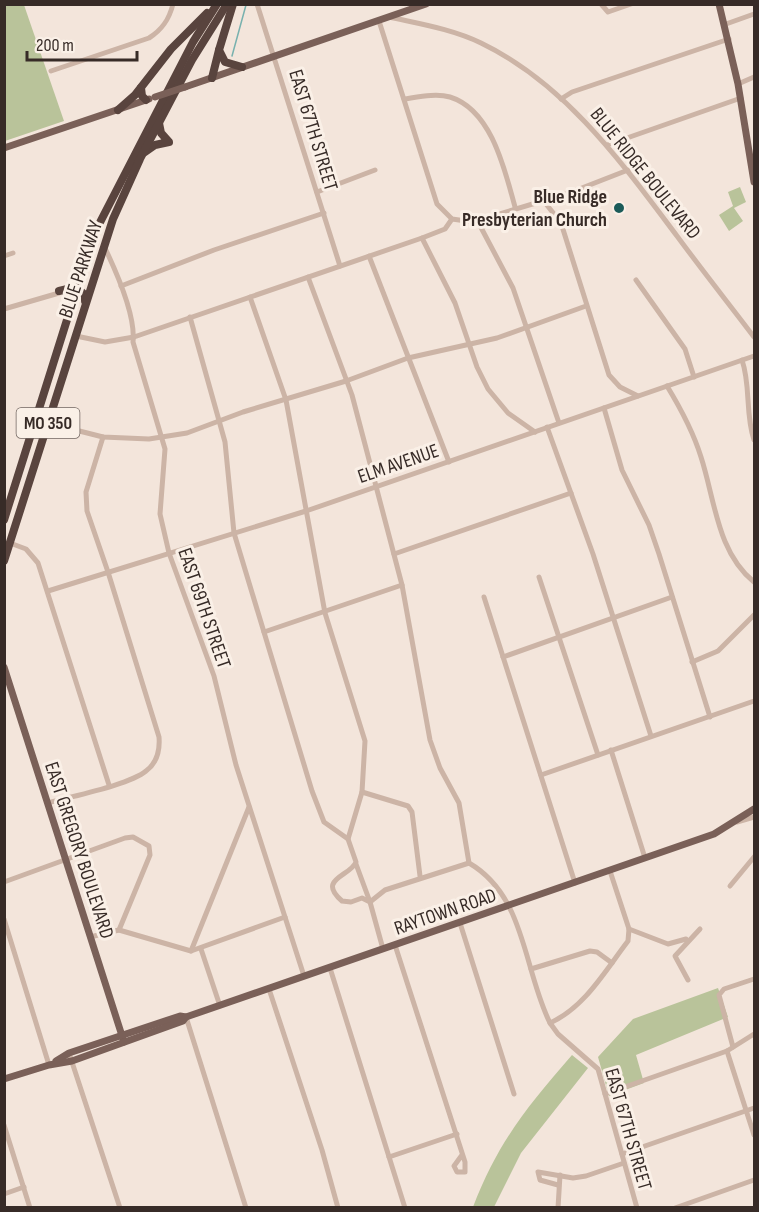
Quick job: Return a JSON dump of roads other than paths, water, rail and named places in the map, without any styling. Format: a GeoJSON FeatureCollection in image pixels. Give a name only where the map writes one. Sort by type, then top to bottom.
{"type":"FeatureCollection","features":[{"type":"Feature","properties":{"kind":"highway"},"geometry":{"type":"LineString","coordinates":[[118,110],[143,84],[163,57],[215,4]]}},
{"type":"Feature","properties":{"kind":"highway","name":"BLUE PARKWAY"},"geometry":{"type":"LineString","coordinates":[[4,520],[93,234],[215,4]]}},
{"type":"Feature","properties":{"kind":"highway","name":"BLUE PARKWAY"},"geometry":{"type":"LineString","coordinates":[[4,561],[113,219],[144,152],[203,40],[227,4]]}},
{"type":"Feature","properties":{"kind":"highway"},"geometry":{"type":"LineString","coordinates":[[212,78],[234,4]]}},
{"type":"Feature","properties":{"kind":"highway"},"geometry":{"type":"LineString","coordinates":[[219,50],[225,62],[242,67]]}},
{"type":"Feature","properties":{"kind":"highway"},"geometry":{"type":"LineString","coordinates":[[143,84],[141,93],[146,100]]}},
{"type":"Feature","properties":{"kind":"highway"},"geometry":{"type":"LineString","coordinates":[[144,152],[155,145],[169,142],[161,133],[159,123]]}},
{"type":"Feature","properties":{"kind":"highway"},"geometry":{"type":"LineString","coordinates":[[79,278],[85,285],[91,286]]}},
{"type":"Feature","properties":{"kind":"highway"},"geometry":{"type":"LineString","coordinates":[[59,292],[75,291],[85,296],[85,306]]}},
{"type":"Feature","properties":{"kind":"highway"},"geometry":{"type":"LineString","coordinates":[[37,419],[41,446]]}},
{"type":"Feature","properties":{"kind":"main road"},"geometry":{"type":"LineString","coordinates":[[4,148],[426,4]]}},
{"type":"Feature","properties":{"kind":"main road"},"geometry":{"type":"LineString","coordinates":[[719,4],[726,24],[741,98],[754,182]]}},
{"type":"Feature","properties":{"kind":"main road","name":"EAST GREGORY BOULEVARD"},"geometry":{"type":"LineString","coordinates":[[4,667],[123,1039]]}},
{"type":"Feature","properties":{"kind":"main road","name":"RAYTOWN ROAD"},"geometry":{"type":"LineString","coordinates":[[4,1079],[123,1039],[180,1016],[186,1017],[220,1006],[714,834],[754,809]]}},
{"type":"Feature","properties":{"kind":"street"},"geometry":{"type":"LineString","coordinates":[[51,71],[157,33],[168,19],[173,4]]}},
{"type":"Feature","properties":{"kind":"street","name":"EAST 67TH STREET"},"geometry":{"type":"LineString","coordinates":[[257,4],[340,266]]}},
{"type":"Feature","properties":{"kind":"street"},"geometry":{"type":"LineString","coordinates":[[601,4],[606,11],[611,12],[631,4]]}},
{"type":"Feature","properties":{"kind":"street"},"geometry":{"type":"LineString","coordinates":[[726,24],[754,14]]}},
{"type":"Feature","properties":{"kind":"street","name":"BLUE RIDGE BOULEVARD"},"geometry":{"type":"LineString","coordinates":[[389,17],[442,28],[489,46],[561,99],[607,145],[628,170],[754,338]]}},
{"type":"Feature","properties":{"kind":"street"},"geometry":{"type":"LineString","coordinates":[[379,21],[437,204],[452,219],[466,222],[477,220],[628,170]]}},
{"type":"Feature","properties":{"kind":"street"},"geometry":{"type":"LineString","coordinates":[[561,99],[583,88],[729,39]]}},
{"type":"Feature","properties":{"kind":"street"},"geometry":{"type":"LineString","coordinates":[[738,84],[754,77]]}},
{"type":"Feature","properties":{"kind":"street"},"geometry":{"type":"LineString","coordinates":[[404,99],[448,96],[472,111],[484,126],[496,148],[515,207]]}},
{"type":"Feature","properties":{"kind":"street"},"geometry":{"type":"LineString","coordinates":[[607,145],[741,98]]}},
{"type":"Feature","properties":{"kind":"street"},"geometry":{"type":"LineString","coordinates":[[317,192],[375,170]]}},
{"type":"Feature","properties":{"kind":"street"},"geometry":{"type":"LineString","coordinates":[[543,200],[561,223],[609,375],[620,387],[639,396]]}},
{"type":"Feature","properties":{"kind":"street"},"geometry":{"type":"LineString","coordinates":[[121,286],[214,250],[324,213]]}},
{"type":"Feature","properties":{"kind":"street"},"geometry":{"type":"LineString","coordinates":[[76,336],[105,342],[134,337],[422,238],[445,229],[452,219]]}},
{"type":"Feature","properties":{"kind":"street"},"geometry":{"type":"LineString","coordinates":[[477,220],[513,288],[559,423]]}},
{"type":"Feature","properties":{"kind":"street"},"geometry":{"type":"LineString","coordinates":[[422,238],[455,303],[482,378],[497,402],[535,432]]}},
{"type":"Feature","properties":{"kind":"street","name":"EAST 69TH STREET"},"geometry":{"type":"LineString","coordinates":[[104,246],[121,286],[162,437],[165,458],[160,514],[169,553],[214,676],[249,807],[304,976]]}},
{"type":"Feature","properties":{"kind":"street"},"geometry":{"type":"LineString","coordinates":[[4,256],[13,253]]}},
{"type":"Feature","properties":{"kind":"street"},"geometry":{"type":"LineString","coordinates":[[369,256],[449,462]]}},
{"type":"Feature","properties":{"kind":"street"},"geometry":{"type":"LineString","coordinates":[[308,277],[346,381],[394,554],[402,585],[430,740],[440,768],[459,803],[469,862],[420,876],[385,890],[370,902]]}},
{"type":"Feature","properties":{"kind":"street"},"geometry":{"type":"LineString","coordinates":[[636,280],[685,349],[694,377]]}},
{"type":"Feature","properties":{"kind":"street"},"geometry":{"type":"LineString","coordinates":[[4,309],[59,292]]}},
{"type":"Feature","properties":{"kind":"street"},"geometry":{"type":"LineString","coordinates":[[250,297],[286,400],[325,613],[365,741],[362,792],[348,839],[370,902],[383,949]]}},
{"type":"Feature","properties":{"kind":"street"},"geometry":{"type":"LineString","coordinates":[[37,419],[103,437],[140,440],[188,434],[408,358],[470,345],[527,328],[586,306]]}},
{"type":"Feature","properties":{"kind":"street"},"geometry":{"type":"LineString","coordinates":[[190,317],[229,461],[234,533],[321,816],[332,829],[348,839]]}},
{"type":"Feature","properties":{"kind":"street","name":"ELM AVENUE"},"geometry":{"type":"LineString","coordinates":[[48,591],[306,511],[754,356]]}},
{"type":"Feature","properties":{"kind":"street"},"geometry":{"type":"LineString","coordinates":[[742,360],[746,377],[749,425],[754,440]]}},
{"type":"Feature","properties":{"kind":"street"},"geometry":{"type":"LineString","coordinates":[[667,386],[693,434],[727,549],[742,571],[754,582]]}},
{"type":"Feature","properties":{"kind":"street"},"geometry":{"type":"LineString","coordinates":[[604,408],[622,470],[649,525],[710,717]]}},
{"type":"Feature","properties":{"kind":"street"},"geometry":{"type":"LineString","coordinates":[[547,428],[614,618],[651,736]]}},
{"type":"Feature","properties":{"kind":"street"},"geometry":{"type":"LineString","coordinates":[[48,802],[142,774],[156,759],[159,737],[85,500],[103,437]]}},
{"type":"Feature","properties":{"kind":"street"},"geometry":{"type":"LineString","coordinates":[[394,554],[570,493]]}},
{"type":"Feature","properties":{"kind":"street"},"geometry":{"type":"LineString","coordinates":[[10,543],[32,554],[48,591],[109,785]]}},
{"type":"Feature","properties":{"kind":"street"},"geometry":{"type":"LineString","coordinates":[[538,577],[560,636],[598,755]]}},
{"type":"Feature","properties":{"kind":"street"},"geometry":{"type":"LineString","coordinates":[[264,632],[402,585]]}},
{"type":"Feature","properties":{"kind":"street"},"geometry":{"type":"LineString","coordinates":[[484,597],[575,883]]}},
{"type":"Feature","properties":{"kind":"street"},"geometry":{"type":"LineString","coordinates":[[503,657],[672,597]]}},
{"type":"Feature","properties":{"kind":"street"},"geometry":{"type":"LineString","coordinates":[[692,662],[718,651],[754,615]]}},
{"type":"Feature","properties":{"kind":"street"},"geometry":{"type":"LineString","coordinates":[[541,776],[754,701]]}},
{"type":"Feature","properties":{"kind":"street"},"geometry":{"type":"LineString","coordinates":[[611,750],[645,858]]}},
{"type":"Feature","properties":{"kind":"street"},"geometry":{"type":"LineString","coordinates":[[362,792],[408,806],[412,812],[420,876]]}},
{"type":"Feature","properties":{"kind":"street"},"geometry":{"type":"LineString","coordinates":[[191,951],[249,807]]}},
{"type":"Feature","properties":{"kind":"street"},"geometry":{"type":"LineString","coordinates":[[736,822],[754,817]]}},
{"type":"Feature","properties":{"kind":"street"},"geometry":{"type":"LineString","coordinates":[[4,882],[60,864],[66,859],[129,837],[144,842],[149,846],[150,855],[119,930]]}},
{"type":"Feature","properties":{"kind":"street"},"geometry":{"type":"LineString","coordinates":[[730,886],[754,857]]}},
{"type":"Feature","properties":{"kind":"street","name":"EAST 67TH STREET"},"geometry":{"type":"LineString","coordinates":[[469,862],[486,873],[510,906],[550,1023],[558,1034],[593,1061],[598,1069],[637,1208]]}},
{"type":"Feature","properties":{"kind":"street"},"geometry":{"type":"LineString","coordinates":[[356,864],[337,878],[333,884],[334,891],[342,901],[351,902],[362,898],[370,902]]}},
{"type":"Feature","properties":{"kind":"street"},"geometry":{"type":"LineString","coordinates":[[550,1023],[580,1004],[628,941],[630,932],[610,871]]}},
{"type":"Feature","properties":{"kind":"street"},"geometry":{"type":"LineString","coordinates":[[90,937],[119,930],[191,951],[285,917]]}},
{"type":"Feature","properties":{"kind":"street"},"geometry":{"type":"LineString","coordinates":[[4,919],[49,1065]]}},
{"type":"Feature","properties":{"kind":"street"},"geometry":{"type":"LineString","coordinates":[[460,923],[514,1094]]}},
{"type":"Feature","properties":{"kind":"street"},"geometry":{"type":"LineString","coordinates":[[688,980],[675,956],[700,929]]}},
{"type":"Feature","properties":{"kind":"street"},"geometry":{"type":"LineString","coordinates":[[630,932],[668,944],[686,939]]}},
{"type":"Feature","properties":{"kind":"street"},"geometry":{"type":"LineString","coordinates":[[395,945],[462,1155]]}},
{"type":"Feature","properties":{"kind":"street"},"geometry":{"type":"LineString","coordinates":[[201,949],[220,1006]]}},
{"type":"Feature","properties":{"kind":"street"},"geometry":{"type":"LineString","coordinates":[[531,969],[590,951],[597,952],[612,963]]}},
{"type":"Feature","properties":{"kind":"street"},"geometry":{"type":"LineString","coordinates":[[330,968],[405,1208]]}},
{"type":"Feature","properties":{"kind":"street"},"geometry":{"type":"LineString","coordinates":[[733,1047],[719,994],[724,989],[754,979]]}},
{"type":"Feature","properties":{"kind":"street"},"geometry":{"type":"LineString","coordinates":[[269,989],[322,1150],[338,1208]]}},
{"type":"Feature","properties":{"kind":"street"},"geometry":{"type":"LineString","coordinates":[[186,1017],[246,1208]]}},
{"type":"Feature","properties":{"kind":"street"},"geometry":{"type":"LineString","coordinates":[[605,1094],[727,1051],[754,1034]]}},
{"type":"Feature","properties":{"kind":"street"},"geometry":{"type":"LineString","coordinates":[[727,1051],[754,1135]]}},
{"type":"Feature","properties":{"kind":"street"},"geometry":{"type":"LineString","coordinates":[[70,1057],[120,1208]]}},
{"type":"Feature","properties":{"kind":"street"},"geometry":{"type":"LineString","coordinates":[[622,1154],[754,1108]]}},
{"type":"Feature","properties":{"kind":"street"},"geometry":{"type":"LineString","coordinates":[[4,1125],[30,1208]]}},
{"type":"Feature","properties":{"kind":"street"},"geometry":{"type":"LineString","coordinates":[[389,1158],[456,1134]]}},
{"type":"Feature","properties":{"kind":"street"},"geometry":{"type":"LineString","coordinates":[[558,1185],[543,1181],[537,1173],[540,1171],[560,1175],[586,1176],[624,1163]]}},
{"type":"Feature","properties":{"kind":"street"},"geometry":{"type":"LineString","coordinates":[[558,1208],[560,1175]]}},
{"type":"Feature","properties":{"kind":"street"},"geometry":{"type":"LineString","coordinates":[[675,1208],[754,1180]]}},
{"type":"Feature","properties":{"kind":"street"},"geometry":{"type":"LineString","coordinates":[[4,1194],[24,1187]]}},
{"type":"Feature","properties":{"kind":"waterway"},"geometry":{"type":"LineString","coordinates":[[232,56],[246,5]]}},
{"type":"Feature","properties":{"kind":"place","name":"Blue Ridge Presbyterian Church"},"geometry":{"type":"Point","coordinates":[619,208]}}]}
